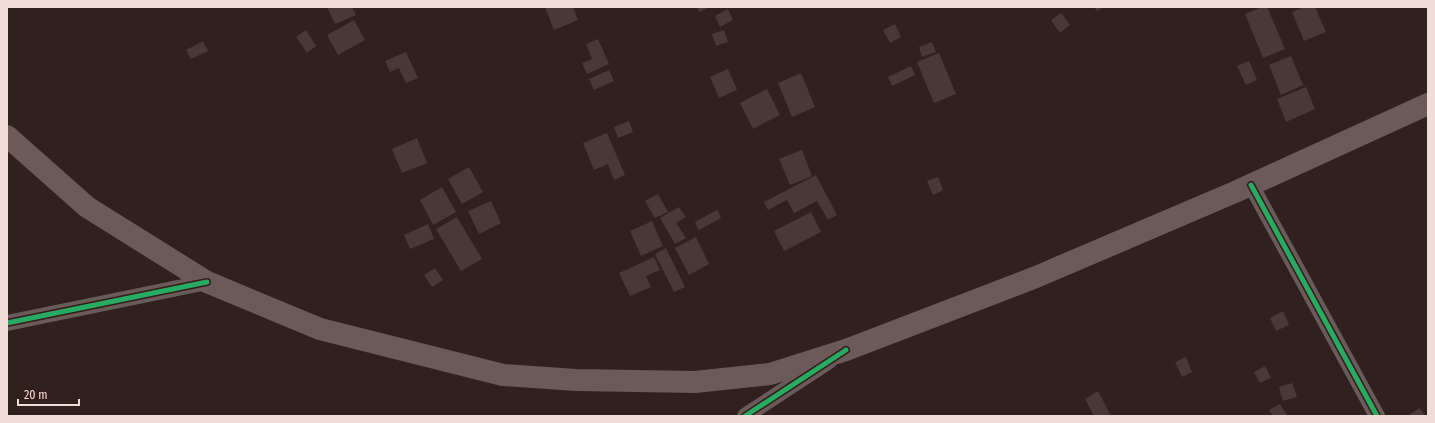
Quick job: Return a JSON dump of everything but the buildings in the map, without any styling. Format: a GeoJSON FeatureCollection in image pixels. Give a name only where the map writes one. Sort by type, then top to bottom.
{"type":"FeatureCollection","features":[{"type":"Feature","properties":{"kind":"main road"},"geometry":{"type":"LineString","coordinates":[[7,136],[87,207],[206,282],[320,329],[503,375],[576,380],[695,382],[770,374],[846,350],[1036,277],[1251,184],[1428,104]]}},
{"type":"Feature","properties":{"kind":"street"},"geometry":{"type":"LineString","coordinates":[[1251,184],[1377,416]]}},
{"type":"Feature","properties":{"kind":"street"},"geometry":{"type":"LineString","coordinates":[[7,324],[206,282]]}},
{"type":"Feature","properties":{"kind":"street"},"geometry":{"type":"LineString","coordinates":[[745,416],[846,350]]}},
{"type":"Feature","properties":{"kind":"cycle path"},"geometry":{"type":"LineString","coordinates":[[1251,185],[1377,416]]}},
{"type":"Feature","properties":{"kind":"cycle path"},"geometry":{"type":"LineString","coordinates":[[7,323],[207,282]]}},
{"type":"Feature","properties":{"kind":"cycle path"},"geometry":{"type":"LineString","coordinates":[[745,416],[846,350]]}}]}
